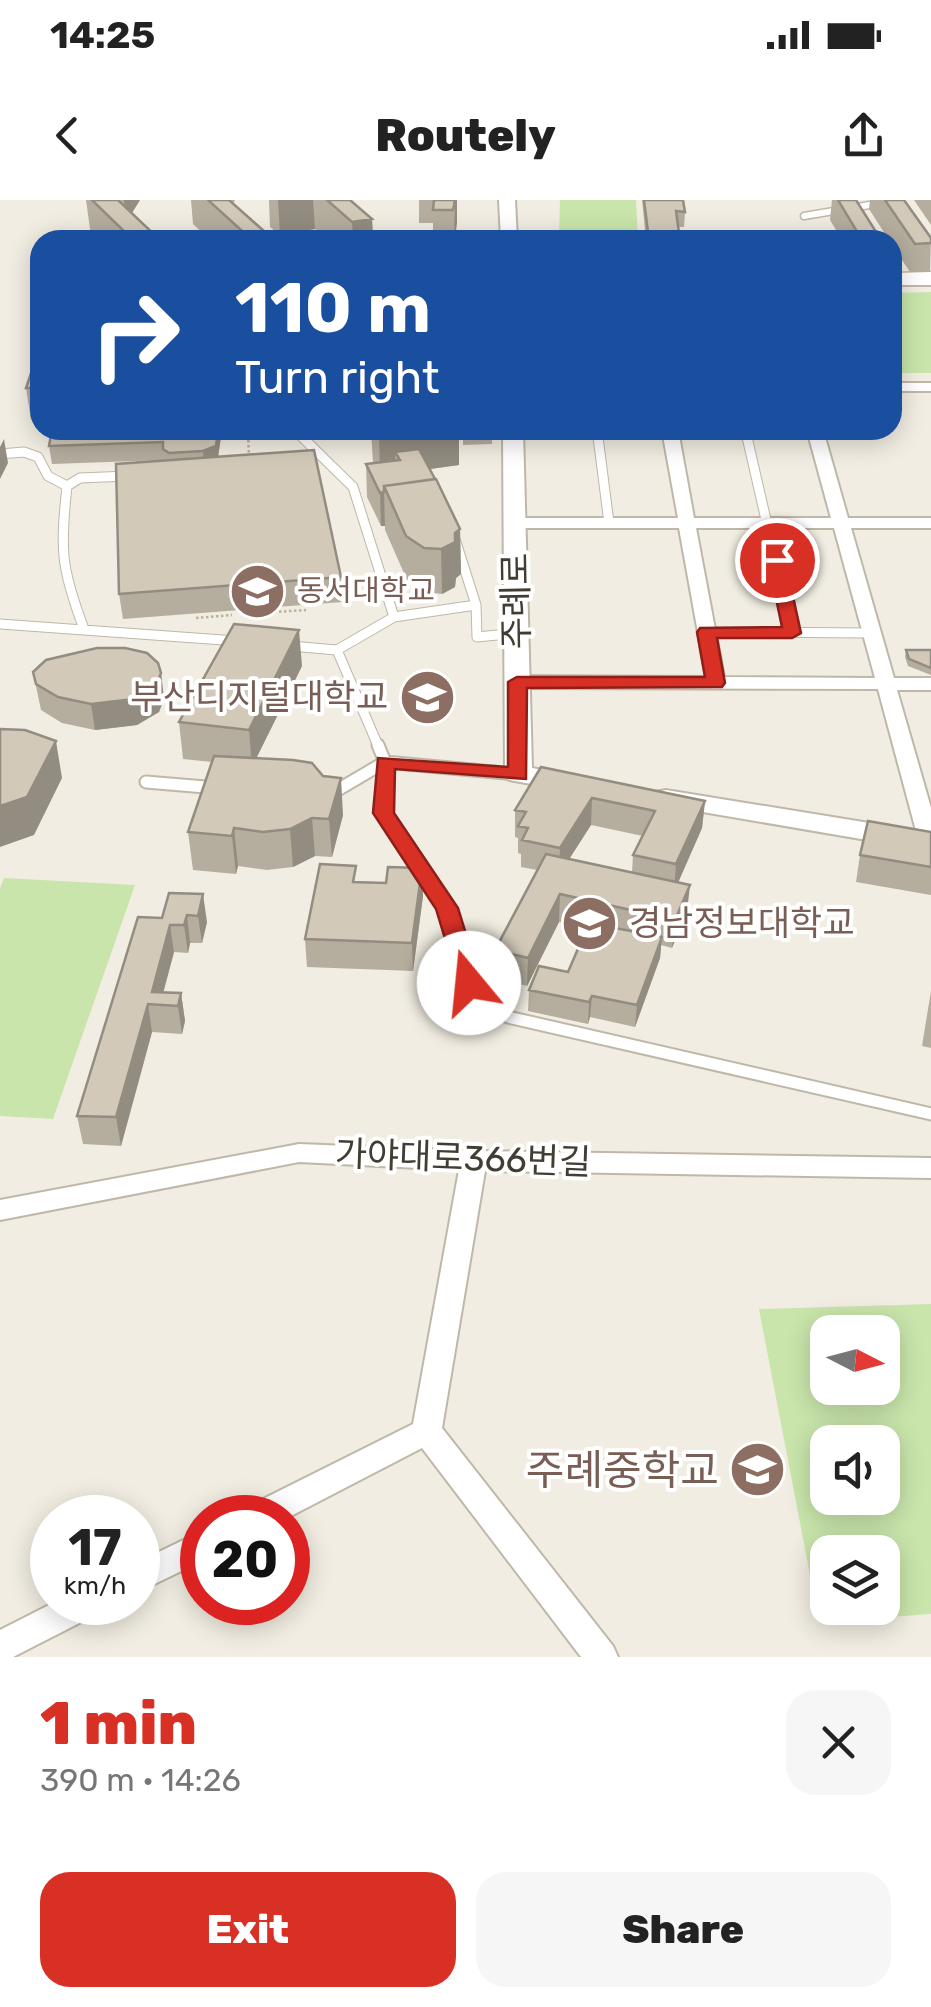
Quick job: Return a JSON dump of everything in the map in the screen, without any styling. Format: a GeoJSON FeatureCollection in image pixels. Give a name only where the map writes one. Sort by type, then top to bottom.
{"type":"FeatureCollection","features":[{"type":"Feature","properties":{"kind":"street"},"geometry":{"type":"LineString","coordinates":[[507,200],[508,230]]}},
{"type":"Feature","properties":{"kind":"street"},"geometry":{"type":"LineString","coordinates":[[902,280],[931,278]]}},
{"type":"Feature","properties":{"kind":"street"},"geometry":{"type":"LineString","coordinates":[[902,388],[931,388]]}},
{"type":"Feature","properties":{"kind":"street","name":"주례로"},"geometry":{"type":"LineString","coordinates":[[513,440],[519,774]]}},
{"type":"Feature","properties":{"kind":"street"},"geometry":{"type":"LineString","coordinates":[[672,440],[716,683]]}},
{"type":"Feature","properties":{"kind":"street"},"geometry":{"type":"LineString","coordinates":[[634,793],[930,842],[818,440]]}},
{"type":"Feature","properties":{"kind":"street"},"geometry":{"type":"LineString","coordinates":[[515,523],[931,523]]}},
{"type":"Feature","properties":{"kind":"street"},"geometry":{"type":"LineString","coordinates":[[517,682],[931,684]]}},
{"type":"Feature","properties":{"kind":"street"},"geometry":{"type":"LineString","coordinates":[[519,774],[596,787]]}},
{"type":"Feature","properties":{"kind":"street","name":"가야대로366번길"},"geometry":{"type":"LineString","coordinates":[[0,1210],[299,1153],[474,1161],[931,1168]]}},
{"type":"Feature","properties":{"kind":"street"},"geometry":{"type":"LineString","coordinates":[[474,1161],[427,1431],[601,1657]]}},
{"type":"Feature","properties":{"kind":"street"},"geometry":{"type":"LineString","coordinates":[[301,1495],[427,1431]]}},
{"type":"Feature","properties":{"kind":"street"},"geometry":{"type":"LineString","coordinates":[[0,1647],[43,1625]]}},
{"type":"Feature","properties":{"kind":"lane"},"geometry":{"type":"LineString","coordinates":[[804,216],[899,200]]}},
{"type":"Feature","properties":{"kind":"lane"},"geometry":{"type":"LineString","coordinates":[[902,276],[931,278]]}},
{"type":"Feature","properties":{"kind":"lane"},"geometry":{"type":"LineString","coordinates":[[305,440],[354,487],[394,617]]}},
{"type":"Feature","properties":{"kind":"lane"},"geometry":{"type":"LineString","coordinates":[[598,440],[609,523]]}},
{"type":"Feature","properties":{"kind":"lane"},"geometry":{"type":"LineString","coordinates":[[747,440],[792,633]]}},
{"type":"Feature","properties":{"kind":"lane"},"geometry":{"type":"LineString","coordinates":[[0,454],[24,452],[38,457],[48,476],[67,486]]}},
{"type":"Feature","properties":{"kind":"lane"},"geometry":{"type":"LineString","coordinates":[[310,464],[324,460]]}},
{"type":"Feature","properties":{"kind":"lane"},"geometry":{"type":"LineString","coordinates":[[67,486],[80,478],[138,476]]}},
{"type":"Feature","properties":{"kind":"lane"},"geometry":{"type":"LineString","coordinates":[[67,486],[61,538],[64,576],[84,629]]}},
{"type":"Feature","properties":{"kind":"lane"},"geometry":{"type":"LineString","coordinates":[[451,525],[476,605],[477,637],[516,633]]}},
{"type":"Feature","properties":{"kind":"lane"},"geometry":{"type":"LineString","coordinates":[[279,645],[338,650],[394,617],[476,605]]}},
{"type":"Feature","properties":{"kind":"lane"},"geometry":{"type":"LineString","coordinates":[[0,624],[240,642]]}},
{"type":"Feature","properties":{"kind":"lane"},"geometry":{"type":"LineString","coordinates":[[706,632],[874,634]]}},
{"type":"Feature","properties":{"kind":"lane"},"geometry":{"type":"LineString","coordinates":[[338,650],[385,762],[383,813],[447,908],[469,983],[508,1018],[931,1114]]}},
{"type":"Feature","properties":{"kind":"lane"},"geometry":{"type":"LineString","coordinates":[[306,796],[325,797],[385,762],[519,774]]}},
{"type":"Feature","properties":{"kind":"lane"},"geometry":{"type":"LineString","coordinates":[[146,782],[232,789]]}},
{"type":"Feature","properties":{"kind":"path"},"geometry":{"type":"LineString","coordinates":[[249,440],[250,464]]}},
{"type":"Feature","properties":{"kind":"path"},"geometry":{"type":"LineString","coordinates":[[260,613],[306,610]]}},
{"type":"Feature","properties":{"kind":"path"},"geometry":{"type":"LineString","coordinates":[[196,618],[232,615]]}},
{"type":"Feature","properties":{"kind":"green space"},"geometry":{"type":"Polygon","coordinates":[[[560,200],[636,200],[638,230],[559,230],[560,200]]]}},
{"type":"Feature","properties":{"kind":"green space"},"geometry":{"type":"Polygon","coordinates":[[[931,292],[931,373],[902,373],[902,293],[931,292]]]}},
{"type":"Feature","properties":{"kind":"green space"},"geometry":{"type":"Polygon","coordinates":[[[4,878],[135,885],[53,1119],[0,1116],[0,888],[4,878]]]}},
{"type":"Feature","properties":{"kind":"green space"},"geometry":{"type":"Polygon","coordinates":[[[931,1304],[931,1614],[900,1616],[900,1535],[810,1535],[810,1575],[759,1309],[931,1304]]]}},
{"type":"Feature","properties":{"kind":"building"},"geometry":{"type":"Polygon","coordinates":[[[92,200],[118,200],[150,230],[123,230],[92,200]]]}},
{"type":"Feature","properties":{"kind":"building"},"geometry":{"type":"Polygon","coordinates":[[[208,200],[229,200],[263,230],[241,230],[208,200]]]}},
{"type":"Feature","properties":{"kind":"building"},"geometry":{"type":"Polygon","coordinates":[[[327,200],[350,200],[372,219],[352,222],[327,200]]]}},
{"type":"Feature","properties":{"kind":"building"},"geometry":{"type":"Polygon","coordinates":[[[434,200],[455,200],[453,210],[433,210],[434,200]]]}},
{"type":"Feature","properties":{"kind":"building"},"geometry":{"type":"Polygon","coordinates":[[[644,200],[683,200],[685,212],[676,211],[679,230],[648,230],[644,200]]]}},
{"type":"Feature","properties":{"kind":"building"},"geometry":{"type":"Polygon","coordinates":[[[838,200],[856,200],[875,230],[856,230],[838,200]]]}},
{"type":"Feature","properties":{"kind":"building"},"geometry":{"type":"Polygon","coordinates":[[[885,200],[904,200],[931,243],[915,244],[885,200]]]}},
{"type":"Feature","properties":{"kind":"building"},"geometry":{"type":"Polygon","coordinates":[[[50,440],[217,440],[216,446],[203,451],[169,453],[163,449],[163,442],[49,446],[50,440]]]}},
{"type":"Feature","properties":{"kind":"building"},"geometry":{"type":"Polygon","coordinates":[[[419,449],[435,479],[384,486],[380,493],[366,464],[400,460],[395,452],[419,449]]]}},
{"type":"Feature","properties":{"kind":"building"},"geometry":{"type":"Polygon","coordinates":[[[314,450],[341,577],[119,594],[116,464],[314,450]]]}},
{"type":"Feature","properties":{"kind":"building"},"geometry":{"type":"Polygon","coordinates":[[[436,479],[460,529],[455,533],[455,542],[441,549],[424,548],[406,536],[384,486],[436,479]]]}},
{"type":"Feature","properties":{"kind":"building"},"geometry":{"type":"Polygon","coordinates":[[[234,624],[299,630],[249,730],[179,722],[234,624]]]}},
{"type":"Feature","properties":{"kind":"building"},"geometry":{"type":"Polygon","coordinates":[[[97,648],[147,653],[158,663],[161,673],[156,686],[134,699],[91,704],[58,697],[36,684],[33,672],[46,660],[97,648]]]}},
{"type":"Feature","properties":{"kind":"building"},"geometry":{"type":"Polygon","coordinates":[[[906,650],[931,650],[931,668],[909,659],[906,650]]]}},
{"type":"Feature","properties":{"kind":"building"},"geometry":{"type":"Polygon","coordinates":[[[0,729],[25,730],[56,741],[27,797],[0,806],[0,729]]]}},
{"type":"Feature","properties":{"kind":"building"},"geometry":{"type":"Polygon","coordinates":[[[214,756],[312,763],[323,776],[341,778],[329,819],[312,818],[290,829],[263,832],[234,828],[232,836],[188,832],[214,756]]]}},
{"type":"Feature","properties":{"kind":"building"},"geometry":{"type":"Polygon","coordinates":[[[541,767],[705,801],[676,864],[633,855],[655,811],[592,798],[560,848],[522,840],[528,828],[518,826],[526,812],[515,810],[541,767]]]}},
{"type":"Feature","properties":{"kind":"building"},"geometry":{"type":"Polygon","coordinates":[[[868,821],[931,832],[931,867],[860,855],[868,821]]]}},
{"type":"Feature","properties":{"kind":"building"},"geometry":{"type":"Polygon","coordinates":[[[546,854],[690,885],[675,920],[560,894],[528,958],[495,950],[546,854]]]}},
{"type":"Feature","properties":{"kind":"building"},"geometry":{"type":"Polygon","coordinates":[[[320,864],[356,866],[353,882],[386,883],[388,867],[422,868],[412,943],[305,939],[320,864]]]}},
{"type":"Feature","properties":{"kind":"building"},"geometry":{"type":"Polygon","coordinates":[[[169,893],[203,894],[198,916],[187,915],[184,925],[170,925],[152,992],[181,993],[178,1006],[148,1004],[116,1117],[77,1116],[138,917],[162,918],[169,893]]]}},
{"type":"Feature","properties":{"kind":"building"},"geometry":{"type":"Polygon","coordinates":[[[589,923],[662,937],[637,1005],[592,996],[589,1002],[529,990],[539,966],[568,972],[589,923]]]}},
{"type":"Feature","properties":{"kind":"place","name":"동서대학교"},"geometry":{"type":"Point","coordinates":[258,591]}},
{"type":"Feature","properties":{"kind":"place","name":"부산디지털대학교"},"geometry":{"type":"Point","coordinates":[427,697]}},
{"type":"Feature","properties":{"kind":"place","name":"경남정보대학교"},"geometry":{"type":"Point","coordinates":[590,923]}},
{"type":"Feature","properties":{"kind":"place","name":"주례중학교"},"geometry":{"type":"Point","coordinates":[758,1470]}},
{"type":"Feature","properties":{"kind":"route"},"geometry":{"type":"LineString","coordinates":[[469,983],[447,908],[383,813],[385,762],[519,774],[517,682],[716,683],[706,632],[792,633],[777,560]]}}]}
